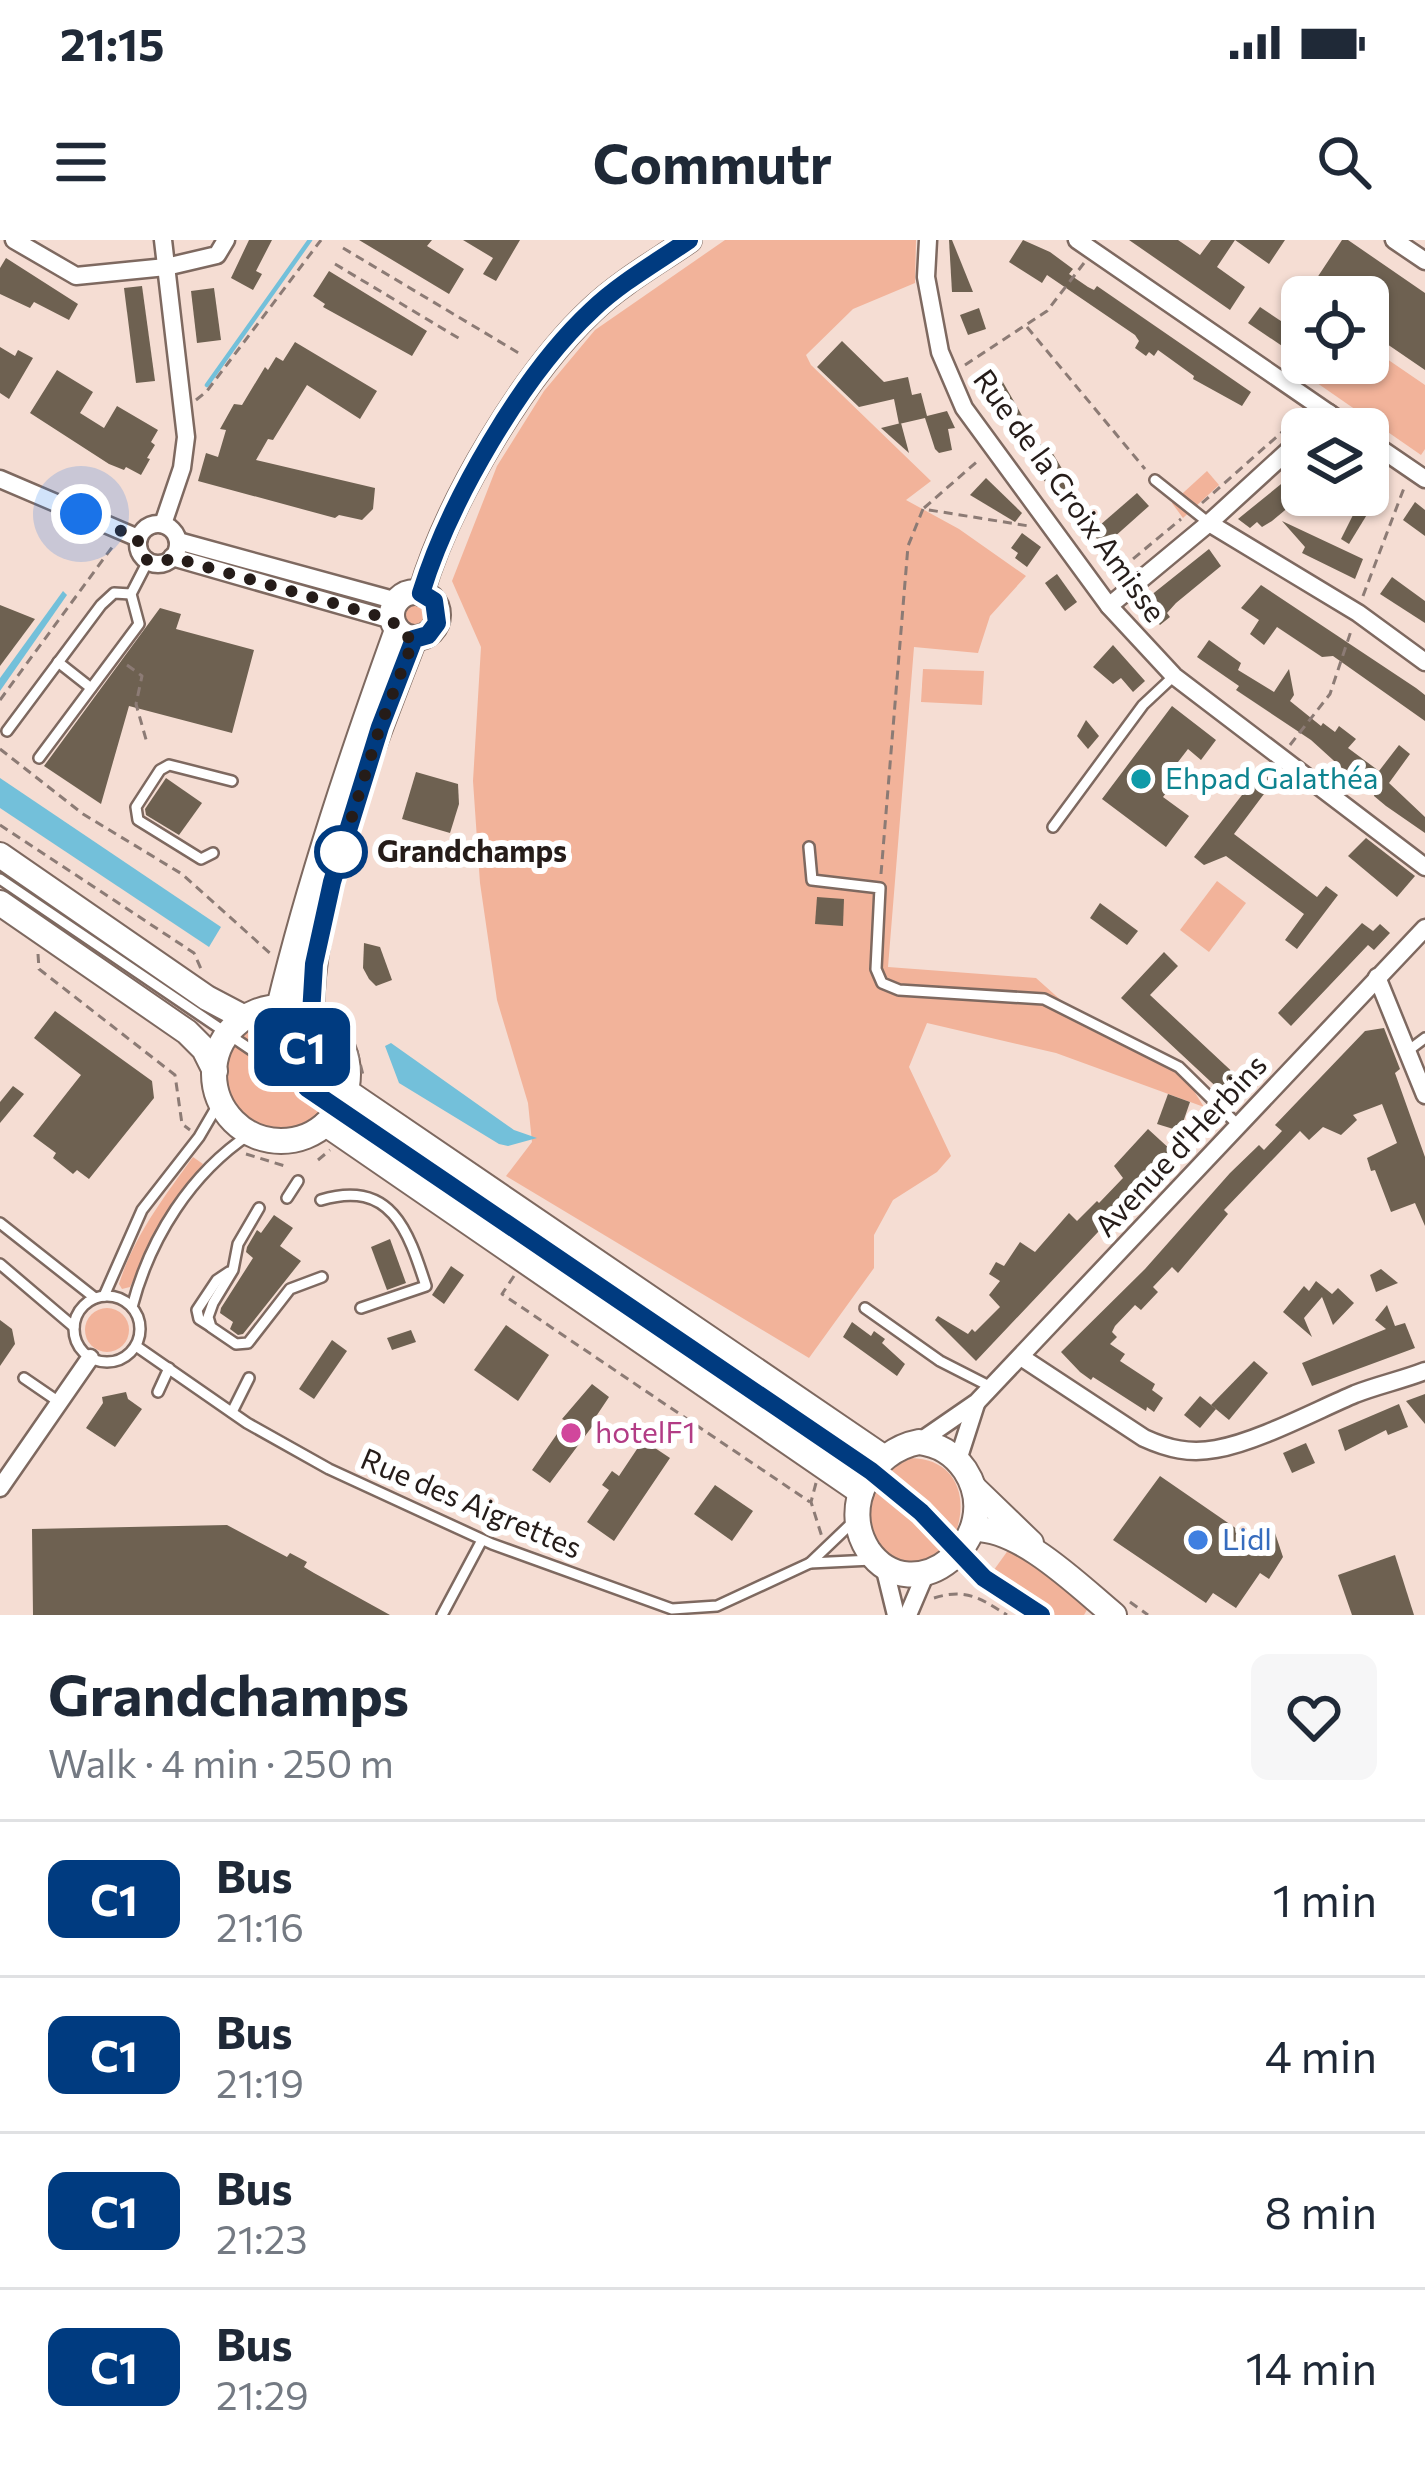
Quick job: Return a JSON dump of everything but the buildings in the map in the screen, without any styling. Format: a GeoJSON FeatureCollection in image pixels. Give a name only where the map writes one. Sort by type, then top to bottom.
{"type":"FeatureCollection","features":[{"type":"Feature","properties":{"kind":"main road"},"geometry":{"type":"LineString","coordinates":[[0,903],[187,1032],[204,1049],[215,1071],[220,1102],[247,1144],[290,1141],[345,1103],[349,1072],[338,1038],[303,1009],[291,950],[335,802],[404,617],[470,482],[540,366],[595,306],[689,240]]}},
{"type":"Feature","properties":{"kind":"main road"},"geometry":{"type":"LineString","coordinates":[[303,1009],[332,882],[380,727],[404,617]]}},
{"type":"Feature","properties":{"kind":"main road"},"geometry":{"type":"LineString","coordinates":[[0,856],[207,998],[236,1027]]}},
{"type":"Feature","properties":{"kind":"main road"},"geometry":{"type":"LineString","coordinates":[[215,1071],[236,1027],[303,1009]]}},
{"type":"Feature","properties":{"kind":"main road"},"geometry":{"type":"LineString","coordinates":[[345,1103],[868,1485]]}},
{"type":"Feature","properties":{"kind":"main road"},"geometry":{"type":"LineString","coordinates":[[345,1103],[868,1485]]}},
{"type":"Feature","properties":{"kind":"main road"},"geometry":{"type":"LineString","coordinates":[[974,1488],[977,1508],[967,1541],[943,1568],[907,1575],[880,1563],[865,1544],[868,1485],[919,1442],[942,1448],[958,1460],[974,1488],[1045,1558],[1114,1615]]}},
{"type":"Feature","properties":{"kind":"main road"},"geometry":{"type":"LineString","coordinates":[[967,1541],[995,1531],[1045,1558]]}},
{"type":"Feature","properties":{"kind":"street"},"geometry":{"type":"LineString","coordinates":[[14,240],[76,276],[166,267],[217,255],[226,240]]}},
{"type":"Feature","properties":{"kind":"street"},"geometry":{"type":"LineString","coordinates":[[163,240],[186,409],[182,468],[163,524]]}},
{"type":"Feature","properties":{"kind":"street","name":"Rue de la Croix Amisse"},"geometry":{"type":"LineString","coordinates":[[928,240],[926,277],[940,352],[964,408],[1109,606],[1174,676],[1425,867]]}},
{"type":"Feature","properties":{"kind":"street"},"geometry":{"type":"LineString","coordinates":[[1394,240],[1425,261]]}},
{"type":"Feature","properties":{"kind":"street"},"geometry":{"type":"LineString","coordinates":[[1085,245],[1322,408]]}},
{"type":"Feature","properties":{"kind":"street"},"geometry":{"type":"LineString","coordinates":[[1389,454],[1425,479]]}},
{"type":"Feature","properties":{"kind":"street"},"geometry":{"type":"LineString","coordinates":[[1109,606],[1281,457]]}},
{"type":"Feature","properties":{"kind":"street"},"geometry":{"type":"LineString","coordinates":[[0,479],[138,538]]}},
{"type":"Feature","properties":{"kind":"street"},"geometry":{"type":"LineString","coordinates":[[1210,523],[1358,613],[1425,662]]}},
{"type":"Feature","properties":{"kind":"street"},"geometry":{"type":"LineString","coordinates":[[163,524],[173,530],[175,549],[161,563],[148,561],[139,552],[138,538],[145,528],[163,524]]}},
{"type":"Feature","properties":{"kind":"street"},"geometry":{"type":"LineString","coordinates":[[175,549],[404,617]]}},
{"type":"Feature","properties":{"kind":"street","name":"Avenue d'Herbins"},"geometry":{"type":"LineString","coordinates":[[919,1442],[991,1388],[1425,928]]}},
{"type":"Feature","properties":{"kind":"street"},"geometry":{"type":"LineString","coordinates":[[1377,977],[1425,1095]]}},
{"type":"Feature","properties":{"kind":"street"},"geometry":{"type":"LineString","coordinates":[[1021,1357],[1144,1438],[1164,1448],[1189,1451],[1241,1442],[1373,1387],[1425,1371]]}},
{"type":"Feature","properties":{"kind":"street"},"geometry":{"type":"LineString","coordinates":[[0,1488],[90,1358]]}},
{"type":"Feature","properties":{"kind":"street","name":"Avenue d'Herbins"},"geometry":{"type":"LineString","coordinates":[[958,1460],[977,1402]]}},
{"type":"Feature","properties":{"kind":"street"},"geometry":{"type":"LineString","coordinates":[[880,1563],[896,1615]]}},
{"type":"Feature","properties":{"kind":"street"},"geometry":{"type":"LineString","coordinates":[[908,1615],[925,1575]]}},
{"type":"Feature","properties":{"kind":"lane"},"geometry":{"type":"LineString","coordinates":[[1155,480],[1210,523]]}},
{"type":"Feature","properties":{"kind":"lane"},"geometry":{"type":"LineString","coordinates":[[39,758],[139,624],[131,594],[148,561]]}},
{"type":"Feature","properties":{"kind":"lane"},"geometry":{"type":"LineString","coordinates":[[7,731],[114,593],[131,594]]}},
{"type":"Feature","properties":{"kind":"lane"},"geometry":{"type":"LineString","coordinates":[[58,662],[91,688]]}},
{"type":"Feature","properties":{"kind":"lane"},"geometry":{"type":"LineString","coordinates":[[1054,827],[1143,705],[1174,676]]}},
{"type":"Feature","properties":{"kind":"lane"},"geometry":{"type":"LineString","coordinates":[[213,853],[201,859],[188,854],[138,820],[136,807],[164,766],[232,781]]}},
{"type":"Feature","properties":{"kind":"lane"},"geometry":{"type":"LineString","coordinates":[[808,847],[812,880],[880,888],[876,969],[882,983],[899,990],[1044,999],[1179,1067],[1238,1125]]}},
{"type":"Feature","properties":{"kind":"lane"},"geometry":{"type":"LineString","coordinates":[[0,879],[236,1027],[307,1088],[345,1103]]}},
{"type":"Feature","properties":{"kind":"lane"},"geometry":{"type":"LineString","coordinates":[[303,1009],[301,1041],[307,1088]]}},
{"type":"Feature","properties":{"kind":"lane"},"geometry":{"type":"LineString","coordinates":[[1409,1050],[1425,1038]]}},
{"type":"Feature","properties":{"kind":"lane"},"geometry":{"type":"LineString","coordinates":[[99,1297],[142,1210],[220,1102]]}},
{"type":"Feature","properties":{"kind":"lane"},"geometry":{"type":"LineString","coordinates":[[132,1306],[164,1225],[220,1153],[247,1144]]}},
{"type":"Feature","properties":{"kind":"lane"},"geometry":{"type":"LineString","coordinates":[[287,1198],[298,1181]]}},
{"type":"Feature","properties":{"kind":"lane"},"geometry":{"type":"LineString","coordinates":[[320,1200],[347,1192],[370,1198],[398,1215],[413,1245],[426,1286],[362,1308]]}},
{"type":"Feature","properties":{"kind":"lane"},"geometry":{"type":"LineString","coordinates":[[260,1208],[238,1244],[233,1270],[213,1304],[208,1317],[211,1327],[236,1344],[248,1343],[290,1289],[322,1277]]}},
{"type":"Feature","properties":{"kind":"lane"},"geometry":{"type":"LineString","coordinates":[[0,1223],[99,1297]]}},
{"type":"Feature","properties":{"kind":"lane"},"geometry":{"type":"LineString","coordinates":[[0,1264],[74,1327]]}},
{"type":"Feature","properties":{"kind":"lane"},"geometry":{"type":"LineString","coordinates":[[99,1297],[114,1297],[132,1306],[140,1325],[136,1346],[110,1362],[90,1358],[76,1342],[74,1327],[86,1304],[99,1297]]}},
{"type":"Feature","properties":{"kind":"lane"},"geometry":{"type":"LineString","coordinates":[[865,1308],[940,1360],[991,1388]]}},
{"type":"Feature","properties":{"kind":"lane","name":"Rue des Aigrettes"},"geometry":{"type":"LineString","coordinates":[[136,1346],[232,1412],[329,1469],[482,1540],[672,1609],[717,1606],[810,1563],[880,1563]]}},
{"type":"Feature","properties":{"kind":"lane"},"geometry":{"type":"LineString","coordinates":[[158,1392],[169,1368]]}},
{"type":"Feature","properties":{"kind":"lane"},"geometry":{"type":"LineString","coordinates":[[24,1378],[81,1406]]}},
{"type":"Feature","properties":{"kind":"lane"},"geometry":{"type":"LineString","coordinates":[[232,1412],[249,1378]]}},
{"type":"Feature","properties":{"kind":"lane"},"geometry":{"type":"LineString","coordinates":[[868,1485],[905,1498],[967,1541],[984,1578],[1041,1615]]}},
{"type":"Feature","properties":{"kind":"lane","name":"Rue des Aigrettes"},"geometry":{"type":"LineString","coordinates":[[810,1563],[868,1485]]}},
{"type":"Feature","properties":{"kind":"lane"},"geometry":{"type":"LineString","coordinates":[[442,1615],[482,1540]]}},
{"type":"Feature","properties":{"kind":"path"},"geometry":{"type":"LineString","coordinates":[[186,409],[207,391],[321,240]]}},
{"type":"Feature","properties":{"kind":"path"},"geometry":{"type":"LineString","coordinates":[[949,376],[1027,327],[1062,295],[1085,245]]}},
{"type":"Feature","properties":{"kind":"path"},"geometry":{"type":"LineString","coordinates":[[344,248],[540,366]]}},
{"type":"Feature","properties":{"kind":"path"},"geometry":{"type":"LineString","coordinates":[[335,264],[460,339]]}},
{"type":"Feature","properties":{"kind":"path"},"geometry":{"type":"LineString","coordinates":[[434,323],[444,307]]}},
{"type":"Feature","properties":{"kind":"path"},"geometry":{"type":"LineString","coordinates":[[1027,327],[1155,480]]}},
{"type":"Feature","properties":{"kind":"path"},"geometry":{"type":"LineString","coordinates":[[880,888],[908,546],[923,509],[992,447]]}},
{"type":"Feature","properties":{"kind":"path"},"geometry":{"type":"LineString","coordinates":[[923,509],[1052,529]]}},
{"type":"Feature","properties":{"kind":"path"},"geometry":{"type":"LineString","coordinates":[[0,700],[113,546],[120,545]]}},
{"type":"Feature","properties":{"kind":"path"},"geometry":{"type":"LineString","coordinates":[[115,656],[142,676],[136,704],[147,743]]}},
{"type":"Feature","properties":{"kind":"path"},"geometry":{"type":"LineString","coordinates":[[0,749],[83,814],[182,874],[235,918],[266,952],[283,960]]}},
{"type":"Feature","properties":{"kind":"path"},"geometry":{"type":"LineString","coordinates":[[0,825],[194,953],[202,974]]}},
{"type":"Feature","properties":{"kind":"path"},"geometry":{"type":"LineString","coordinates":[[38,952],[39,969],[176,1075],[182,1124],[194,1134]]}},
{"type":"Feature","properties":{"kind":"path"},"geometry":{"type":"LineString","coordinates":[[303,1009],[356,1047],[345,1103]]}},
{"type":"Feature","properties":{"kind":"path"},"geometry":{"type":"LineString","coordinates":[[247,1144],[285,1166]]}},
{"type":"Feature","properties":{"kind":"path"},"geometry":{"type":"LineString","coordinates":[[519,1270],[502,1294],[811,1502]]}},
{"type":"Feature","properties":{"kind":"path"},"geometry":{"type":"LineString","coordinates":[[819,1475],[811,1502],[823,1540]]}},
{"type":"Feature","properties":{"kind":"path"},"geometry":{"type":"LineString","coordinates":[[927,1601],[952,1592],[972,1593],[1007,1615]]}},
{"type":"Feature","properties":{"kind":"shaded area"},"geometry":{"type":"Polygon","coordinates":[[[725,240],[916,240],[915,283],[853,309],[806,355],[931,481],[906,500],[959,529],[1026,576],[990,616],[978,653],[914,647],[888,967],[1036,978],[1064,1003],[1174,1059],[1204,1107],[1056,1053],[927,1023],[909,1067],[951,1156],[937,1172],[893,1200],[874,1235],[874,1268],[809,1358],[506,1176],[532,1142],[528,1103],[497,1000],[480,883],[473,781],[481,647],[452,581],[497,466],[544,391],[595,330],[725,240]]]}},
{"type":"Feature","properties":{"kind":"shaded area"},"geometry":{"type":"Polygon","coordinates":[[[1389,360],[1425,385],[1425,449],[1421,455],[1389,433],[1389,408],[1353,408],[1319,384],[1389,384],[1389,360]]]}},
{"type":"Feature","properties":{"kind":"shaded area"},"geometry":{"type":"Polygon","coordinates":[[[1207,471],[1219,485],[1183,518],[1172,503],[1207,471]]]}},
{"type":"Feature","properties":{"kind":"shaded area"},"geometry":{"type":"Polygon","coordinates":[[[415,600],[430,615],[415,630],[400,615],[415,600]]]}},
{"type":"Feature","properties":{"kind":"shaded area"},"geometry":{"type":"Polygon","coordinates":[[[923,669],[984,671],[982,705],[921,702],[923,669]]]}},
{"type":"Feature","properties":{"kind":"shaded area"},"geometry":{"type":"Polygon","coordinates":[[[1217,881],[1246,903],[1209,952],[1180,930],[1217,881]]]}},
{"type":"Feature","properties":{"kind":"shaded area"},"geometry":{"type":"Polygon","coordinates":[[[281,1021],[302,1026],[320,1038],[332,1056],[337,1077],[332,1098],[320,1116],[302,1128],[281,1133],[260,1128],[242,1116],[230,1098],[225,1077],[230,1056],[242,1038],[260,1026],[281,1021]]]}},
{"type":"Feature","properties":{"kind":"shaded area"},"geometry":{"type":"Polygon","coordinates":[[[193,1157],[203,1164],[165,1215],[130,1287],[122,1289],[119,1284],[125,1266],[141,1233],[193,1157]]]}},
{"type":"Feature","properties":{"kind":"shaded area"},"geometry":{"type":"Polygon","coordinates":[[[107,1308],[123,1314],[129,1330],[123,1346],[107,1352],[91,1346],[85,1330],[91,1314],[107,1308]]]}},
{"type":"Feature","properties":{"kind":"shaded area"},"geometry":{"type":"Polygon","coordinates":[[[911,1458],[938,1465],[954,1481],[960,1505],[956,1532],[887,1471],[911,1458]]]}},
{"type":"Feature","properties":{"kind":"shaded area"},"geometry":{"type":"Polygon","coordinates":[[[876,1485],[947,1548],[913,1563],[886,1551],[871,1522],[876,1485]]]}},
{"type":"Feature","properties":{"kind":"shaded area"},"geometry":{"type":"Polygon","coordinates":[[[1009,1549],[1089,1606],[1084,1615],[1054,1615],[991,1574],[1009,1549]]]}},
{"type":"Feature","properties":{"kind":"water"},"geometry":{"type":"Polygon","coordinates":[[[63,591],[67,595],[0,691],[0,678],[63,591]]]}},
{"type":"Feature","properties":{"kind":"water"},"geometry":{"type":"Polygon","coordinates":[[[0,778],[221,927],[209,947],[0,808],[0,778]]]}},
{"type":"Feature","properties":{"kind":"water"},"geometry":{"type":"Polygon","coordinates":[[[391,1043],[514,1130],[537,1138],[499,1144],[399,1083],[385,1046],[391,1043]]]}},
{"type":"Feature","properties":{"kind":"waterway"},"geometry":{"type":"LineString","coordinates":[[207,385],[310,240]]}},
{"type":"Feature","properties":{"kind":"bus line","name":"C1"},"geometry":{"type":"LineString","coordinates":[[689,240],[595,306],[540,366],[470,482],[429,567],[421,593],[434,601],[437,623],[428,635],[414,639],[380,727],[332,882],[314,964],[311,1014],[301,1041],[307,1088],[871,1471],[921,1512],[984,1578],[1041,1615]]}},
{"type":"Feature","properties":{"kind":"place","name":"Ehpad Galathéa"},"geometry":{"type":"Point","coordinates":[1141,779]}},
{"type":"Feature","properties":{"kind":"place","name":"Grandchamps"},"geometry":{"type":"Point","coordinates":[341,852]}},
{"type":"Feature","properties":{"kind":"place","name":"hotelF1"},"geometry":{"type":"Point","coordinates":[571,1433]}},
{"type":"Feature","properties":{"kind":"place","name":"Lidl"},"geometry":{"type":"Point","coordinates":[1198,1540]}},
{"type":"Feature","properties":{"kind":"route"},"geometry":{"type":"LineString","coordinates":[[81,514],[138,538],[139,552],[148,561],[161,563],[172,557],[392,620],[401,635],[414,639],[380,727],[341,852]]}}]}
